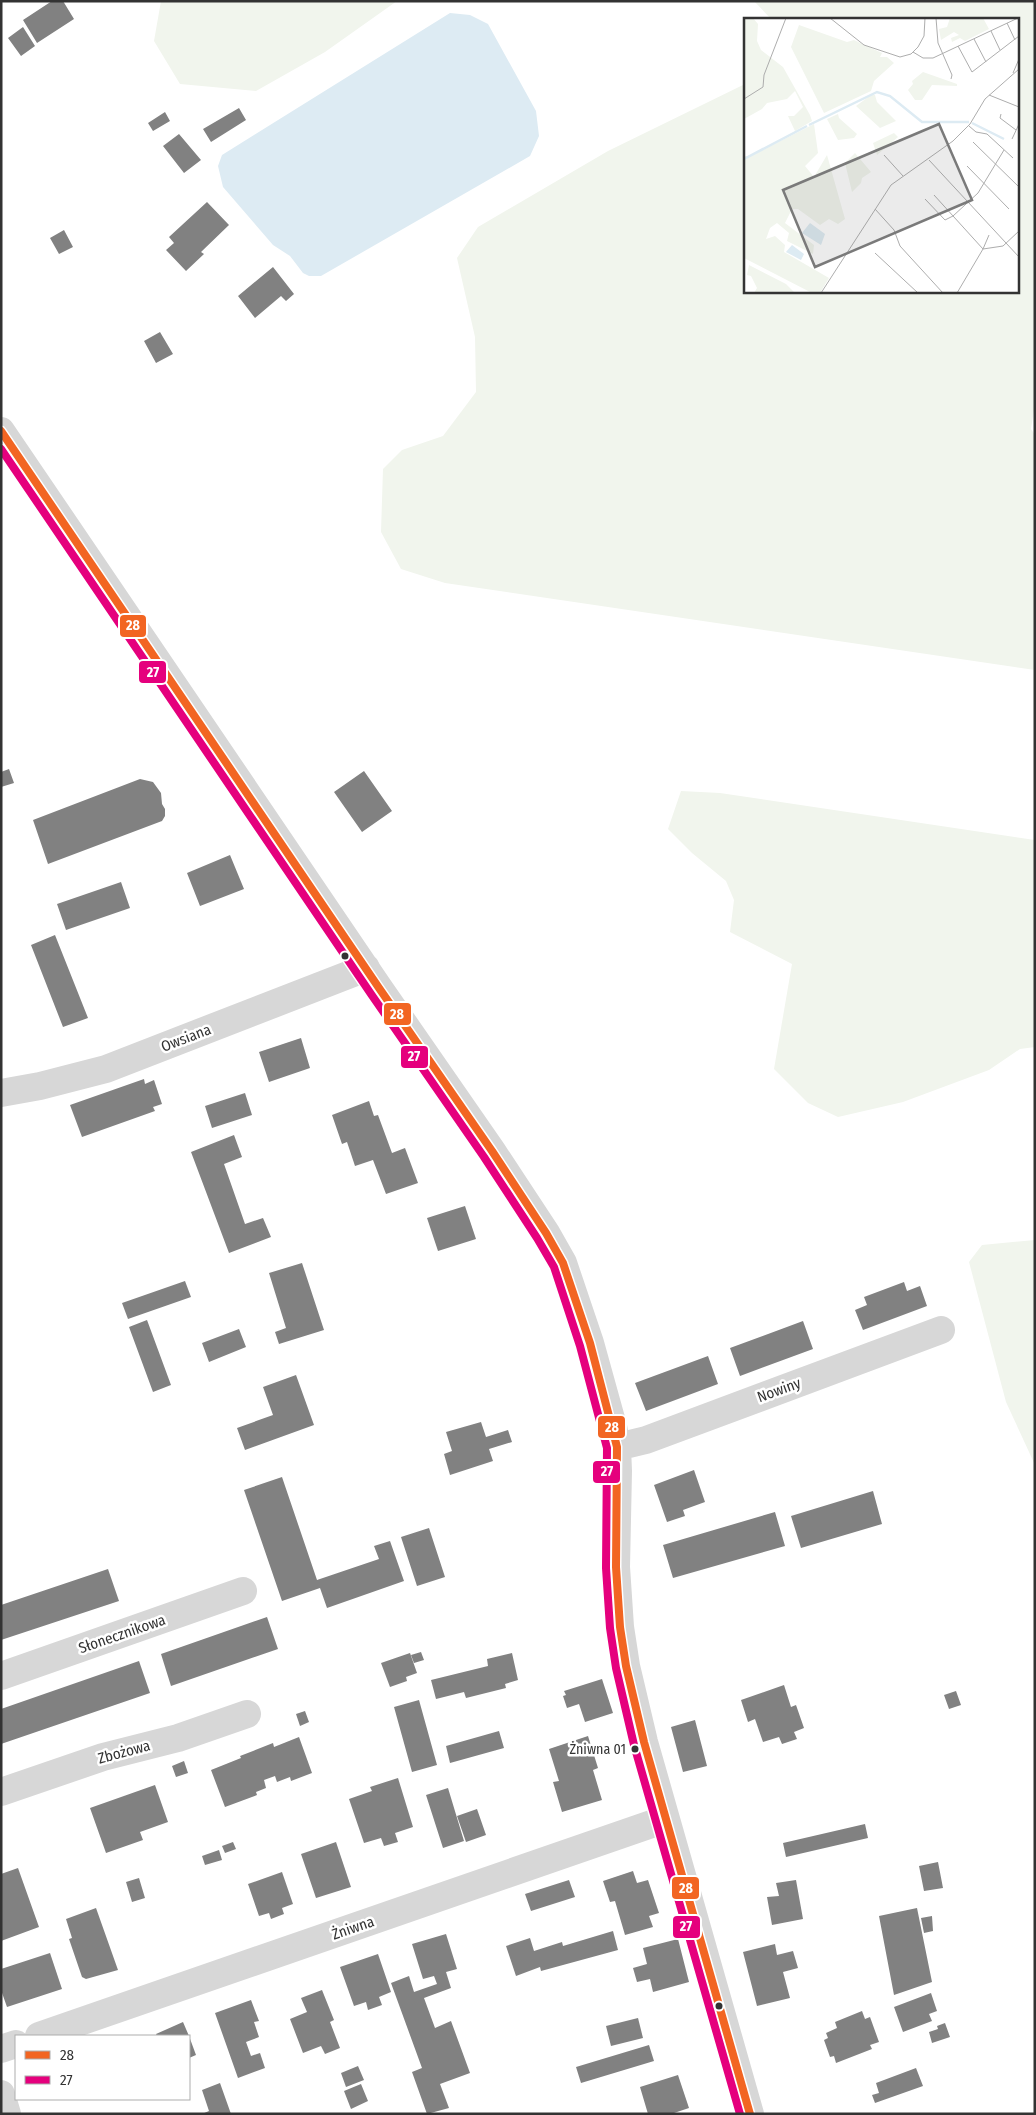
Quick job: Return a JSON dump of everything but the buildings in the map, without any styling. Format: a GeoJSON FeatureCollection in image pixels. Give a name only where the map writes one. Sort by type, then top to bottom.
{"type":"FeatureCollection","features":[{"type":"Feature","properties":{"kind":"street"},"geometry":{"type":"LineString","coordinates":[[1,432],[366,968],[498,1158],[563,1263],[590,1343],[617,1447],[616,1567],[620,1627],[626,1666],[644,1742],[750,2114]]}},
{"type":"Feature","properties":{"kind":"street","name":"Owsiana"},"geometry":{"type":"LineString","coordinates":[[1,1092],[40,1086],[106,1069],[366,968]]}},
{"type":"Feature","properties":{"kind":"street","name":"Nowiny"},"geometry":{"type":"LineString","coordinates":[[617,1447],[646,1440],[941,1330]]}},
{"type":"Feature","properties":{"kind":"street","name":"Słonecznikowa"},"geometry":{"type":"LineString","coordinates":[[1,1676],[243,1591]]}},
{"type":"Feature","properties":{"kind":"street","name":"Zbożowa"},"geometry":{"type":"LineString","coordinates":[[1,1792],[103,1757],[178,1738],[247,1714]]}},
{"type":"Feature","properties":{"kind":"street","name":"Żniwna"},"geometry":{"type":"LineString","coordinates":[[42,2035],[666,1819]]}},
{"type":"Feature","properties":{"kind":"street"},"geometry":{"type":"LineString","coordinates":[[1,2049],[15,2044]]}},
{"type":"Feature","properties":{"kind":"street"},"geometry":{"type":"LineString","coordinates":[[1,2094],[7,2114]]}},
{"type":"Feature","properties":{"kind":"shaded area"},"geometry":{"type":"Polygon","coordinates":[[[161,1],[397,1],[325,52],[256,91],[180,84],[154,41],[161,1]]]}},
{"type":"Feature","properties":{"kind":"shaded area"},"geometry":{"type":"Polygon","coordinates":[[[754,1],[1035,1],[1035,403],[1031,429],[1035,435],[1035,670],[445,583],[401,569],[381,532],[383,469],[402,450],[443,436],[476,392],[475,337],[457,258],[478,227],[608,151],[744,84],[744,292],[1018,292],[1018,18],[770,18],[754,1]]]}},
{"type":"Feature","properties":{"kind":"shaded area"},"geometry":{"type":"Polygon","coordinates":[[[450,13],[470,15],[488,24],[536,111],[539,136],[530,156],[321,276],[309,276],[303,273],[290,256],[273,245],[223,187],[218,166],[222,155],[450,13]]]}},
{"type":"Feature","properties":{"kind":"shaded area"},"geometry":{"type":"Polygon","coordinates":[[[681,791],[720,793],[1035,840],[1035,1047],[1020,1049],[989,1070],[903,1102],[838,1117],[808,1103],[774,1069],[792,964],[730,932],[734,900],[726,881],[692,853],[668,829],[681,791]]]}},
{"type":"Feature","properties":{"kind":"shaded area"},"geometry":{"type":"Polygon","coordinates":[[[1035,1240],[1035,1465],[1006,1402],[969,1262],[982,1245],[1035,1240]]]}},
{"type":"Feature","properties":{"kind":"transit line","name":"28"},"geometry":{"type":"LineString","coordinates":[[1,431],[379,988],[492,1151],[546,1233],[563,1263],[590,1343],[617,1447],[616,1567],[620,1627],[626,1666],[644,1742],[750,2114]]}},
{"type":"Feature","properties":{"kind":"transit line","name":"27"},"geometry":{"type":"LineString","coordinates":[[1,449],[484,1157],[554,1267],[580,1346],[607,1448],[606,1568],[610,1628],[616,1668],[634,1745],[740,2114]]}},
{"type":"Feature","properties":{"kind":"place","name":"Żniwna 01"},"geometry":{"type":"Point","coordinates":[635,1749]}}]}
